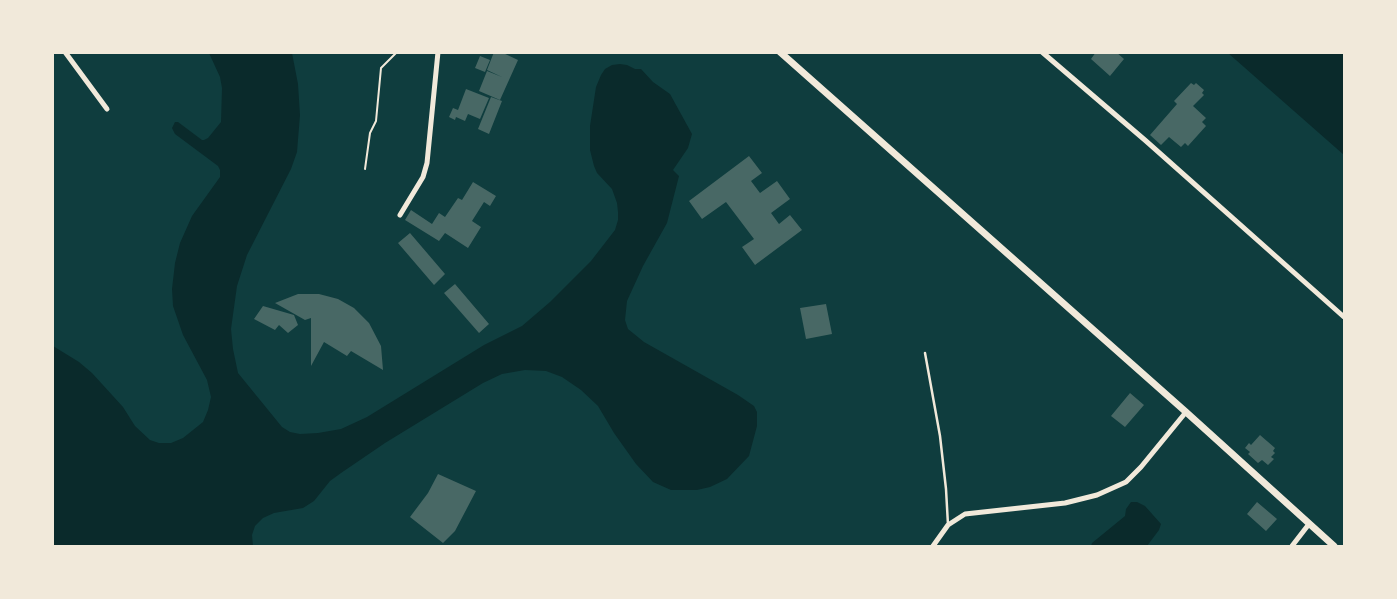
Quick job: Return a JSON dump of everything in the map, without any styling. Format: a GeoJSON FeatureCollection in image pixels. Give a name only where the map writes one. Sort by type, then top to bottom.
{"type":"FeatureCollection","features":[{"type":"Feature","properties":{"kind":"street"},"geometry":{"type":"LineString","coordinates":[[65,52],[107,109]]}},
{"type":"Feature","properties":{"kind":"street"},"geometry":{"type":"LineString","coordinates":[[400,215],[423,177],[427,163],[438,52]]}},
{"type":"Feature","properties":{"kind":"street"},"geometry":{"type":"LineString","coordinates":[[780,52],[1186,412],[1334,546]]}},
{"type":"Feature","properties":{"kind":"street"},"geometry":{"type":"LineString","coordinates":[[1042,52],[1146,141],[1344,317]]}},
{"type":"Feature","properties":{"kind":"street"},"geometry":{"type":"LineString","coordinates":[[932,546],[948,524],[966,514],[1065,503],[1097,495],[1126,482],[1141,468],[1186,412]]}},
{"type":"Feature","properties":{"kind":"street"},"geometry":{"type":"LineString","coordinates":[[1292,546],[1309,524]]}},
{"type":"Feature","properties":{"kind":"lane"},"geometry":{"type":"LineString","coordinates":[[925,353],[940,436],[948,524]]}},
{"type":"Feature","properties":{"kind":"path"},"geometry":{"type":"LineString","coordinates":[[365,169],[370,133],[376,121],[381,68],[397,52]]}},
{"type":"Feature","properties":{"kind":"water"},"geometry":{"type":"Polygon","coordinates":[[[209,53],[292,53],[298,84],[300,115],[297,152],[291,169],[247,255],[237,286],[231,329],[238,373],[282,427],[290,432],[300,434],[318,433],[341,429],[367,417],[484,345],[522,326],[550,302],[591,261],[615,230],[618,220],[617,203],[612,189],[597,173],[594,166],[590,150],[590,126],[596,87],[601,75],[605,69],[612,65],[620,64],[641,69],[653,82],[670,94],[692,134],[688,148],[673,170],[679,176],[667,223],[643,266],[627,301],[625,320],[628,329],[644,342],[754,406],[757,412],[757,426],[749,456],[727,479],[710,487],[697,490],[671,490],[653,482],[636,464],[598,406],[581,390],[562,377],[546,371],[525,370],[502,374],[483,383],[385,443],[330,481],[314,501],[303,508],[274,513],[263,518],[255,526],[252,535],[253,546],[53,546],[53,346],[79,362],[92,373],[123,407],[135,426],[150,440],[159,443],[171,443],[183,438],[203,422],[208,410],[211,397],[207,380],[183,335],[173,306],[172,289],[180,243],[192,216],[220,177],[220,170],[218,166],[175,134],[172,128],[175,122],[178,122],[204,140],[208,138],[221,122],[222,88],[220,77],[209,53]]]}},
{"type":"Feature","properties":{"kind":"water"},"geometry":{"type":"Polygon","coordinates":[[[1228,53],[1344,53],[1344,155],[1228,53]]]}},
{"type":"Feature","properties":{"kind":"water"},"geometry":{"type":"Polygon","coordinates":[[[1131,502],[1137,502],[1145,506],[1161,524],[1159,530],[1147,546],[1091,546],[1092,543],[1125,516],[1126,509],[1131,502]]]}},
{"type":"Feature","properties":{"kind":"building"},"geometry":{"type":"Polygon","coordinates":[[[494,52],[501,52],[518,60],[500,100],[479,91],[487,71],[502,77],[487,70],[494,52]]]}},
{"type":"Feature","properties":{"kind":"building"},"geometry":{"type":"Polygon","coordinates":[[[1096,52],[1116,52],[1124,59],[1110,76],[1091,59],[1096,52]]]}},
{"type":"Feature","properties":{"kind":"building"},"geometry":{"type":"Polygon","coordinates":[[[480,56],[490,60],[485,72],[475,68],[480,56]]]}},
{"type":"Feature","properties":{"kind":"building"},"geometry":{"type":"Polygon","coordinates":[[[1191,83],[1194,85],[1196,83],[1204,90],[1202,93],[1204,95],[1193,106],[1206,118],[1202,122],[1206,126],[1188,146],[1185,143],[1181,147],[1169,137],[1161,145],[1150,135],[1177,104],[1174,101],[1191,83]]]}},
{"type":"Feature","properties":{"kind":"building"},"geometry":{"type":"Polygon","coordinates":[[[466,89],[489,98],[480,119],[468,114],[465,121],[456,117],[455,120],[449,117],[453,108],[458,110],[466,89]]]}},
{"type":"Feature","properties":{"kind":"building"},"geometry":{"type":"Polygon","coordinates":[[[491,97],[502,101],[489,134],[478,129],[491,97]]]}},
{"type":"Feature","properties":{"kind":"building"},"geometry":{"type":"Polygon","coordinates":[[[749,156],[762,173],[751,181],[760,193],[777,181],[790,199],[771,213],[779,224],[790,215],[802,230],[755,265],[742,247],[754,239],[726,202],[702,219],[689,201],[749,156]]]}},
{"type":"Feature","properties":{"kind":"building"},"geometry":{"type":"Polygon","coordinates":[[[473,182],[496,196],[490,206],[484,202],[472,221],[481,227],[468,248],[445,233],[439,241],[405,220],[411,210],[432,224],[439,213],[445,217],[458,198],[462,200],[473,182]]]}},
{"type":"Feature","properties":{"kind":"building"},"geometry":{"type":"Polygon","coordinates":[[[410,233],[445,274],[434,285],[398,243],[410,233]]]}},
{"type":"Feature","properties":{"kind":"building"},"geometry":{"type":"Polygon","coordinates":[[[455,284],[489,324],[479,333],[444,293],[455,284]]]}},
{"type":"Feature","properties":{"kind":"building"},"geometry":{"type":"Polygon","coordinates":[[[298,294],[319,294],[338,299],[354,308],[369,323],[381,346],[383,370],[351,351],[347,356],[324,342],[311,366],[311,318],[305,320],[275,303],[298,294]]]}},
{"type":"Feature","properties":{"kind":"building"},"geometry":{"type":"Polygon","coordinates":[[[826,304],[832,334],[806,339],[800,308],[826,304]]]}},
{"type":"Feature","properties":{"kind":"building"},"geometry":{"type":"Polygon","coordinates":[[[263,306],[294,315],[298,325],[288,333],[279,325],[275,330],[254,319],[263,306]]]}},
{"type":"Feature","properties":{"kind":"building"},"geometry":{"type":"Polygon","coordinates":[[[1130,393],[1144,405],[1125,427],[1111,416],[1130,393]]]}},
{"type":"Feature","properties":{"kind":"building"},"geometry":{"type":"Polygon","coordinates":[[[1260,435],[1275,448],[1273,451],[1275,453],[1271,457],[1274,459],[1268,465],[1262,460],[1258,463],[1248,454],[1250,452],[1245,448],[1249,443],[1251,445],[1260,435]]]}},
{"type":"Feature","properties":{"kind":"building"},"geometry":{"type":"Polygon","coordinates":[[[438,474],[476,491],[455,531],[443,543],[410,517],[428,493],[438,474]]]}},
{"type":"Feature","properties":{"kind":"building"},"geometry":{"type":"Polygon","coordinates":[[[1257,502],[1277,519],[1266,531],[1247,514],[1257,502]]]}}]}
